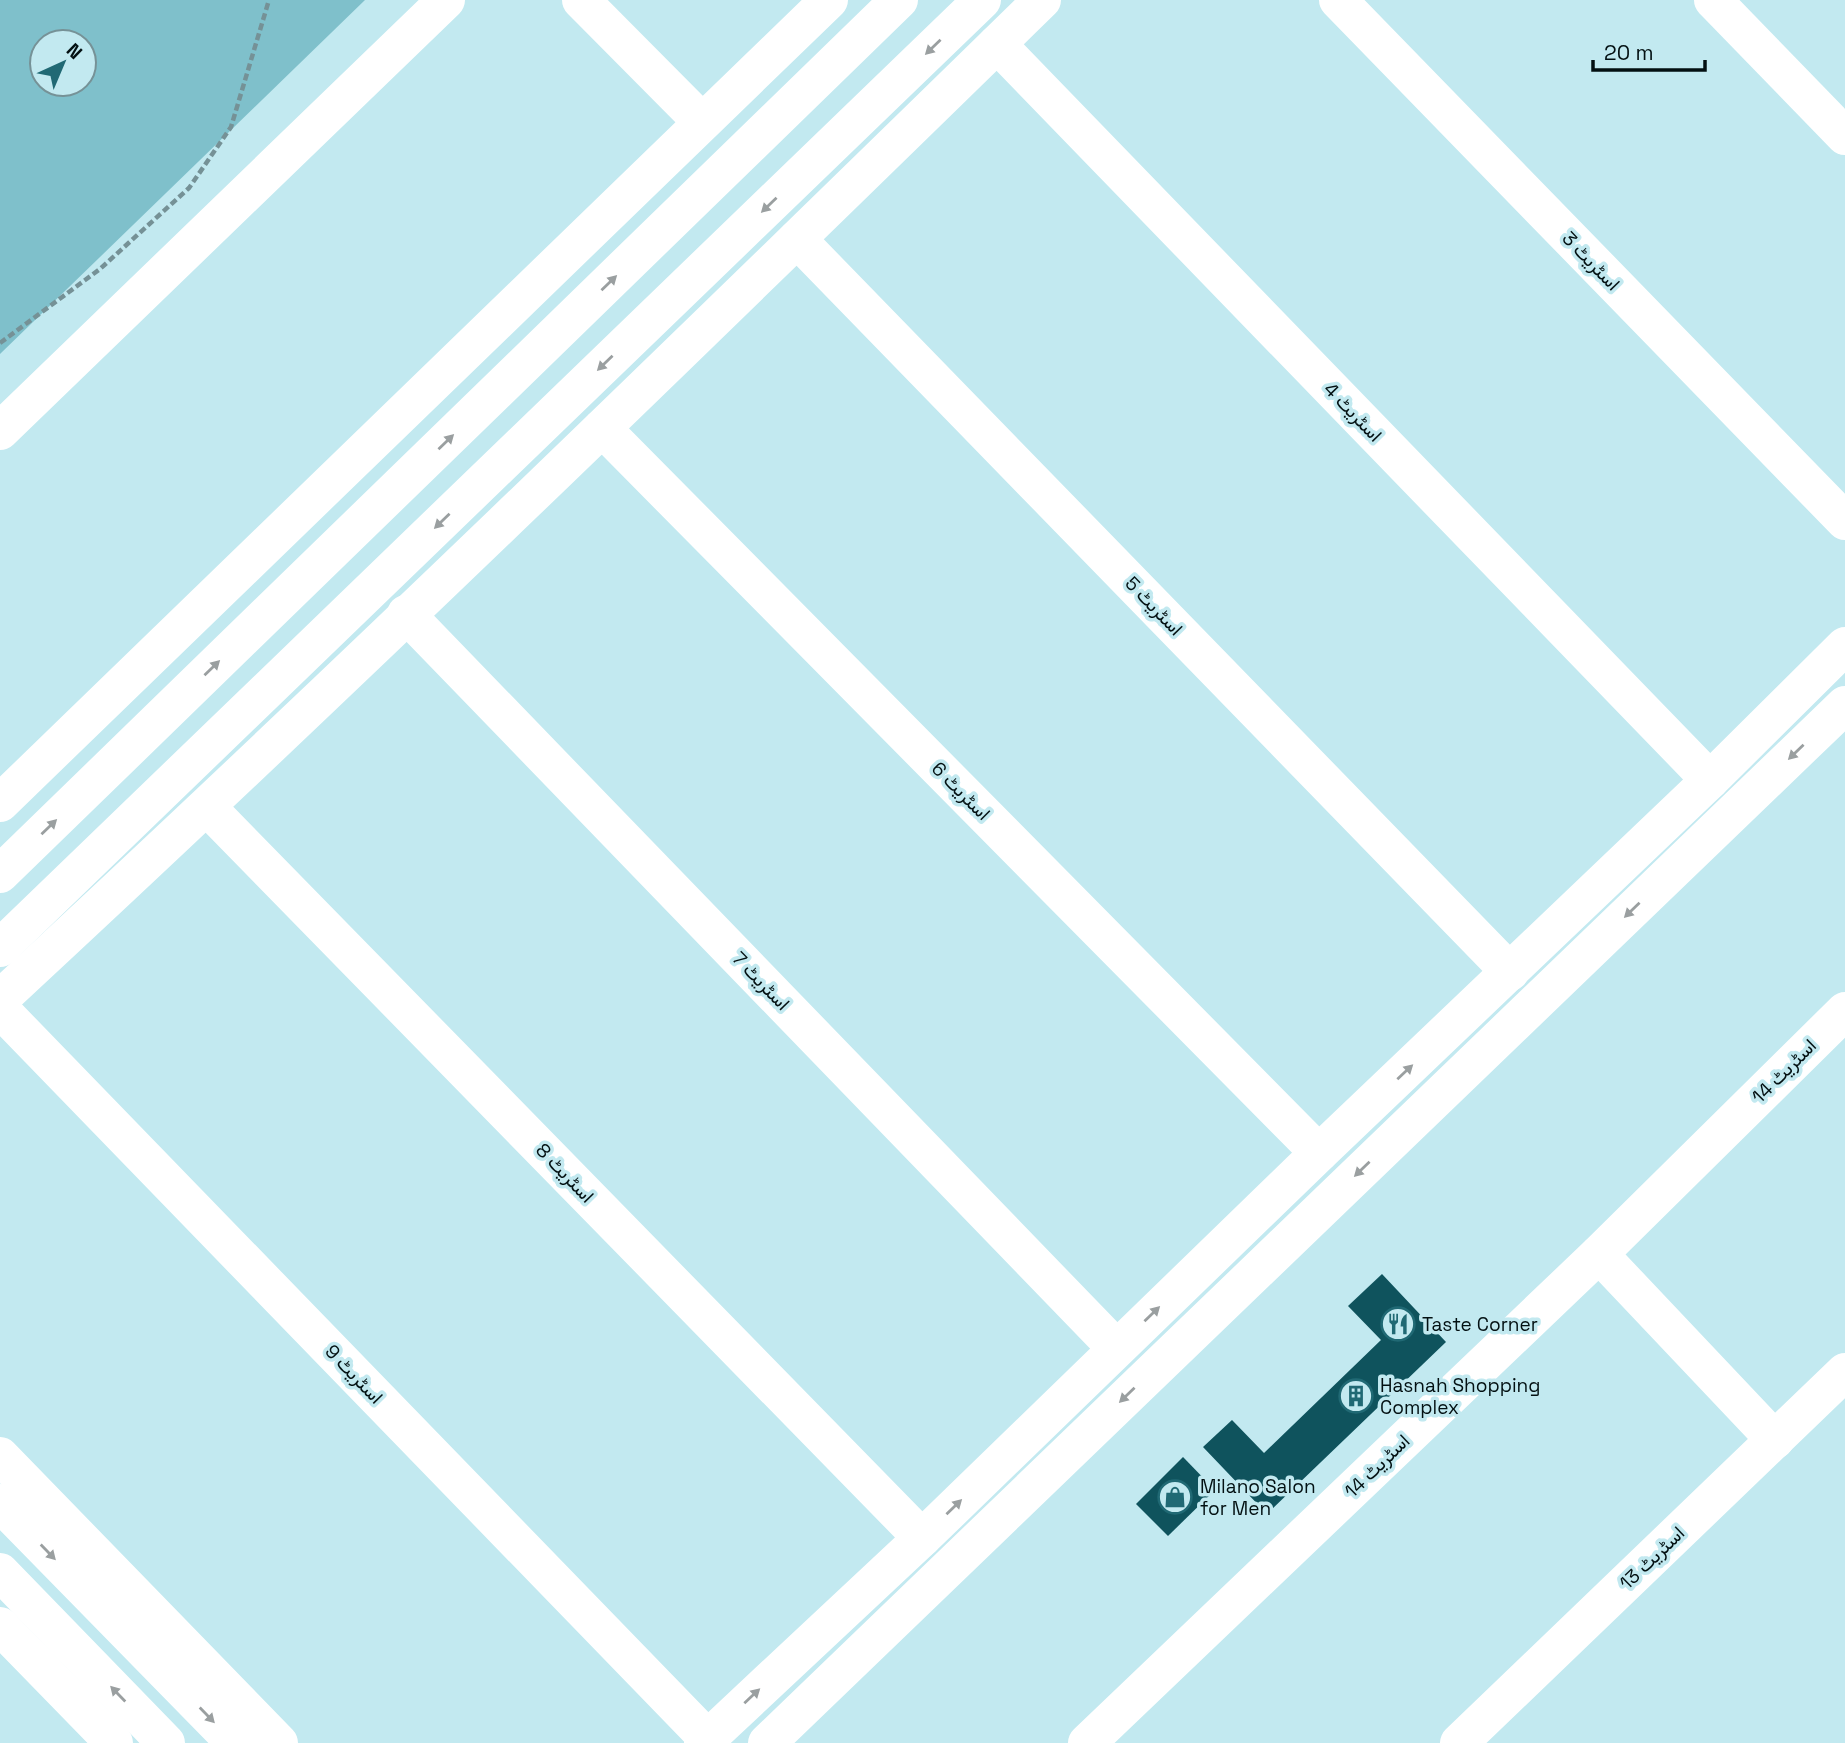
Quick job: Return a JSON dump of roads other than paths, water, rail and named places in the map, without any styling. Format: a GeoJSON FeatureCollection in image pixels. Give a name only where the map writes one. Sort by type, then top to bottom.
{"type":"FeatureCollection","features":[{"type":"Feature","properties":{"kind":"street"},"geometry":{"type":"LineString","coordinates":[[0,431],[446,0]]}},
{"type":"Feature","properties":{"kind":"street"},"geometry":{"type":"LineString","coordinates":[[581,0],[702,122]]}},
{"type":"Feature","properties":{"kind":"street"},"geometry":{"type":"LineString","coordinates":[[0,803],[829,0]]}},
{"type":"Feature","properties":{"kind":"street"},"geometry":{"type":"LineString","coordinates":[[0,874],[900,0]]}},
{"type":"Feature","properties":{"kind":"street"},"geometry":{"type":"LineString","coordinates":[[0,948],[982,0]]}},
{"type":"Feature","properties":{"kind":"street"},"geometry":{"type":"LineString","coordinates":[[0,999],[207,807],[1042,0]]}},
{"type":"Feature","properties":{"kind":"street","name":"اسٹریٹ 3"},"geometry":{"type":"LineString","coordinates":[[1338,0],[1845,521]]}},
{"type":"Feature","properties":{"kind":"street"},"geometry":{"type":"LineString","coordinates":[[1713,0],[1845,136]]}},
{"type":"Feature","properties":{"kind":"street","name":"اسٹریٹ 4"},"geometry":{"type":"LineString","coordinates":[[997,44],[1710,780]]}},
{"type":"Feature","properties":{"kind":"street","name":"اسٹریٹ 5"},"geometry":{"type":"LineString","coordinates":[[797,239],[1510,972]]}},
{"type":"Feature","properties":{"kind":"street","name":"اسٹریٹ 6"},"geometry":{"type":"LineString","coordinates":[[602,428],[1319,1153]]}},
{"type":"Feature","properties":{"kind":"street","name":"اسٹریٹ 7"},"geometry":{"type":"LineString","coordinates":[[406,614],[1116,1348]]}},
{"type":"Feature","properties":{"kind":"street"},"geometry":{"type":"LineString","coordinates":[[705,1741],[922,1538],[1116,1348],[1710,780],[1845,646]]}},
{"type":"Feature","properties":{"kind":"street"},"geometry":{"type":"LineString","coordinates":[[767,1743],[1845,705]]}},
{"type":"Feature","properties":{"kind":"street","name":"اسٹریٹ 8"},"geometry":{"type":"LineString","coordinates":[[207,807],[922,1538]]}},
{"type":"Feature","properties":{"kind":"street","name":"اسٹریٹ 9"},"geometry":{"type":"LineString","coordinates":[[0,1009],[705,1741]]}},
{"type":"Feature","properties":{"kind":"street","name":"اسٹریٹ 14"},"geometry":{"type":"LineString","coordinates":[[1087,1743],[1599,1254],[1845,1011]]}},
{"type":"Feature","properties":{"kind":"street"},"geometry":{"type":"LineString","coordinates":[[1366,1108],[1394,1138]]}},
{"type":"Feature","properties":{"kind":"street"},"geometry":{"type":"LineString","coordinates":[[1599,1254],[1775,1440]]}},
{"type":"Feature","properties":{"kind":"street","name":"اسٹریٹ 13"},"geometry":{"type":"LineString","coordinates":[[1459,1743],[1845,1372]]}},
{"type":"Feature","properties":{"kind":"street"},"geometry":{"type":"LineString","coordinates":[[0,1456],[279,1743]]}},
{"type":"Feature","properties":{"kind":"street"},"geometry":{"type":"LineString","coordinates":[[0,1503],[235,1743]]}},
{"type":"Feature","properties":{"kind":"street"},"geometry":{"type":"LineString","coordinates":[[0,1572],[166,1743]]}},
{"type":"Feature","properties":{"kind":"street"},"geometry":{"type":"LineString","coordinates":[[0,1626],[114,1743]]}},
{"type":"Feature","properties":{"kind":"place","name":"Taste Corner"},"geometry":{"type":"Point","coordinates":[1398,1324]}},
{"type":"Feature","properties":{"kind":"place","name":"Hasnah Shopping Complex"},"geometry":{"type":"Point","coordinates":[1356,1396]}},
{"type":"Feature","properties":{"kind":"place","name":"Milano Salon for Men"},"geometry":{"type":"Point","coordinates":[1175,1497]}}]}
